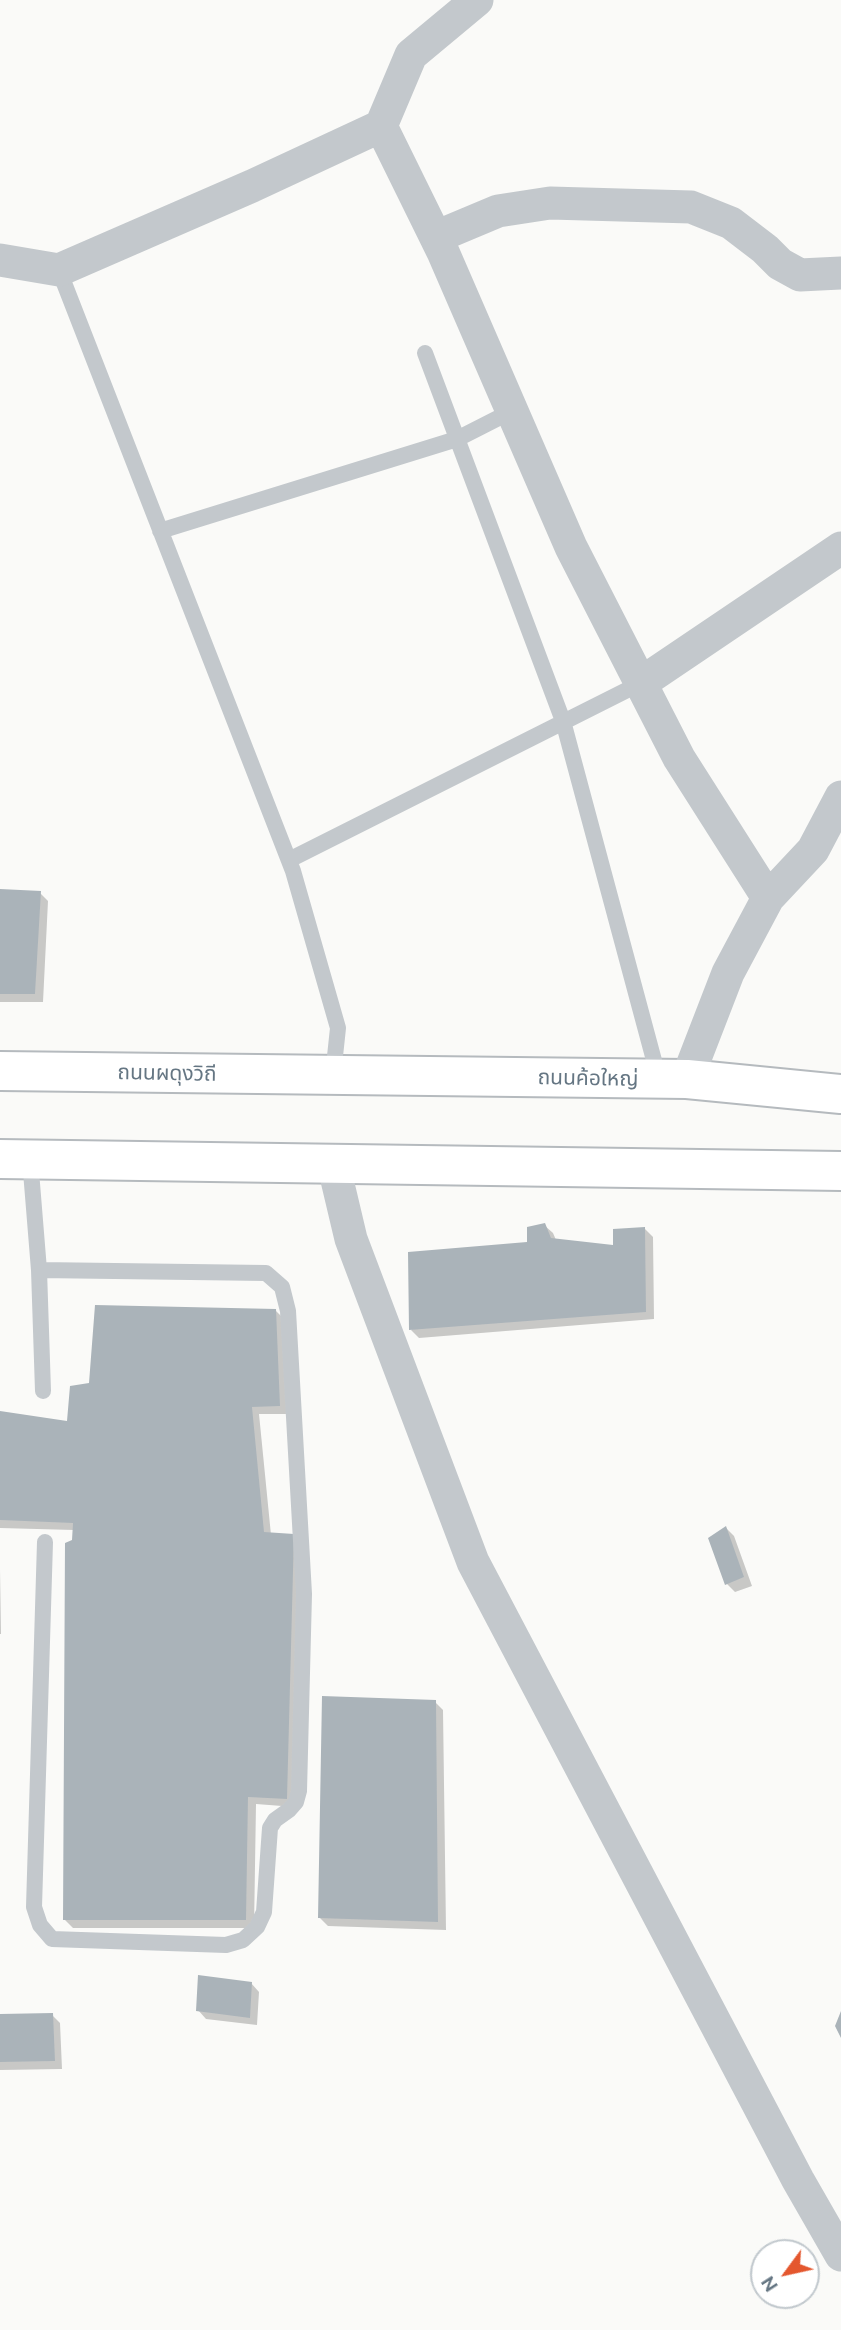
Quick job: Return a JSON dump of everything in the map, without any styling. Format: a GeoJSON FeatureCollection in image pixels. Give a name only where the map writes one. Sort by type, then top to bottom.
{"type":"FeatureCollection","features":[{"type":"Feature","properties":{"kind":"main road","name":"ถนนผดุงวิถี"},"geometry":{"type":"LineString","coordinates":[[0,1071],[333,1075]]}},
{"type":"Feature","properties":{"kind":"main road","name":"ถนนค้อใหญ่"},"geometry":{"type":"LineString","coordinates":[[333,1075],[673,1079],[841,1094]]}},
{"type":"Feature","properties":{"kind":"main road"},"geometry":{"type":"LineString","coordinates":[[15,1159],[841,1171]]}},
{"type":"Feature","properties":{"kind":"street"},"geometry":{"type":"LineString","coordinates":[[0,260],[59,270],[253,186],[381,126],[411,55],[477,0]]}},
{"type":"Feature","properties":{"kind":"street"},"geometry":{"type":"LineString","coordinates":[[381,126],[436,237],[571,547],[679,758],[768,898]]}},
{"type":"Feature","properties":{"kind":"street"},"geometry":{"type":"LineString","coordinates":[[436,237],[498,211],[551,203],[691,207],[731,223],[780,264],[800,275],[841,273]]}},
{"type":"Feature","properties":{"kind":"street"},"geometry":{"type":"LineString","coordinates":[[641,683],[841,548]]}},
{"type":"Feature","properties":{"kind":"street"},"geometry":{"type":"LineString","coordinates":[[673,1079],[768,898],[813,850],[841,797]]}},
{"type":"Feature","properties":{"kind":"street"},"geometry":{"type":"LineString","coordinates":[[333,1163],[351,1239],[473,1562],[798,2180],[841,2255]]}},
{"type":"Feature","properties":{"kind":"lane"},"geometry":{"type":"LineString","coordinates":[[59,270],[289,860],[338,1028],[333,1075]]}},
{"type":"Feature","properties":{"kind":"lane"},"geometry":{"type":"LineString","coordinates":[[425,354],[563,721],[673,1079]]}},
{"type":"Feature","properties":{"kind":"lane"},"geometry":{"type":"LineString","coordinates":[[160,531],[457,439],[512,411]]}},
{"type":"Feature","properties":{"kind":"lane"},"geometry":{"type":"LineString","coordinates":[[289,860],[641,683]]}},
{"type":"Feature","properties":{"kind":"lane"},"geometry":{"type":"LineString","coordinates":[[15,1159],[39,1270],[43,1391]]}},
{"type":"Feature","properties":{"kind":"lane"},"geometry":{"type":"LineString","coordinates":[[39,1270],[266,1273],[282,1287],[288,1311],[304,1594],[299,1791],[296,1802],[275,1820],[270,1828],[264,1912],[257,1927],[243,1940],[226,1945],[52,1939],[40,1925],[34,1907],[45,1542]]}},
{"type":"Feature","properties":{"kind":"building"},"geometry":{"type":"Polygon","coordinates":[[[0,889],[41,891],[35,994],[0,994],[0,889]]]}},
{"type":"Feature","properties":{"kind":"building"},"geometry":{"type":"Polygon","coordinates":[[[545,1223],[551,1238],[613,1245],[613,1229],[645,1227],[646,1312],[409,1330],[408,1252],[527,1242],[527,1227],[545,1223]]]}},
{"type":"Feature","properties":{"kind":"building"},"geometry":{"type":"Polygon","coordinates":[[[95,1305],[276,1309],[280,1406],[252,1407],[264,1532],[294,1534],[287,1799],[248,1797],[246,1920],[63,1920],[65,1543],[72,1540],[73,1523],[0,1520],[0,1411],[67,1421],[70,1386],[89,1383],[95,1305]]]}},
{"type":"Feature","properties":{"kind":"building"},"geometry":{"type":"Polygon","coordinates":[[[726,1526],[744,1577],[725,1585],[708,1538],[726,1526]]]}},
{"type":"Feature","properties":{"kind":"building"},"geometry":{"type":"Polygon","coordinates":[[[322,1696],[436,1700],[438,1922],[318,1918],[322,1696]]]}},
{"type":"Feature","properties":{"kind":"building"},"geometry":{"type":"Polygon","coordinates":[[[198,1975],[252,1982],[250,2018],[196,2011],[198,1975]]]}},
{"type":"Feature","properties":{"kind":"building"},"geometry":{"type":"Polygon","coordinates":[[[841,2011],[841,2038],[835,2026],[841,2011]]]}},
{"type":"Feature","properties":{"kind":"building"},"geometry":{"type":"Polygon","coordinates":[[[53,2013],[55,2061],[0,2062],[0,2014],[53,2013]]]}}]}
